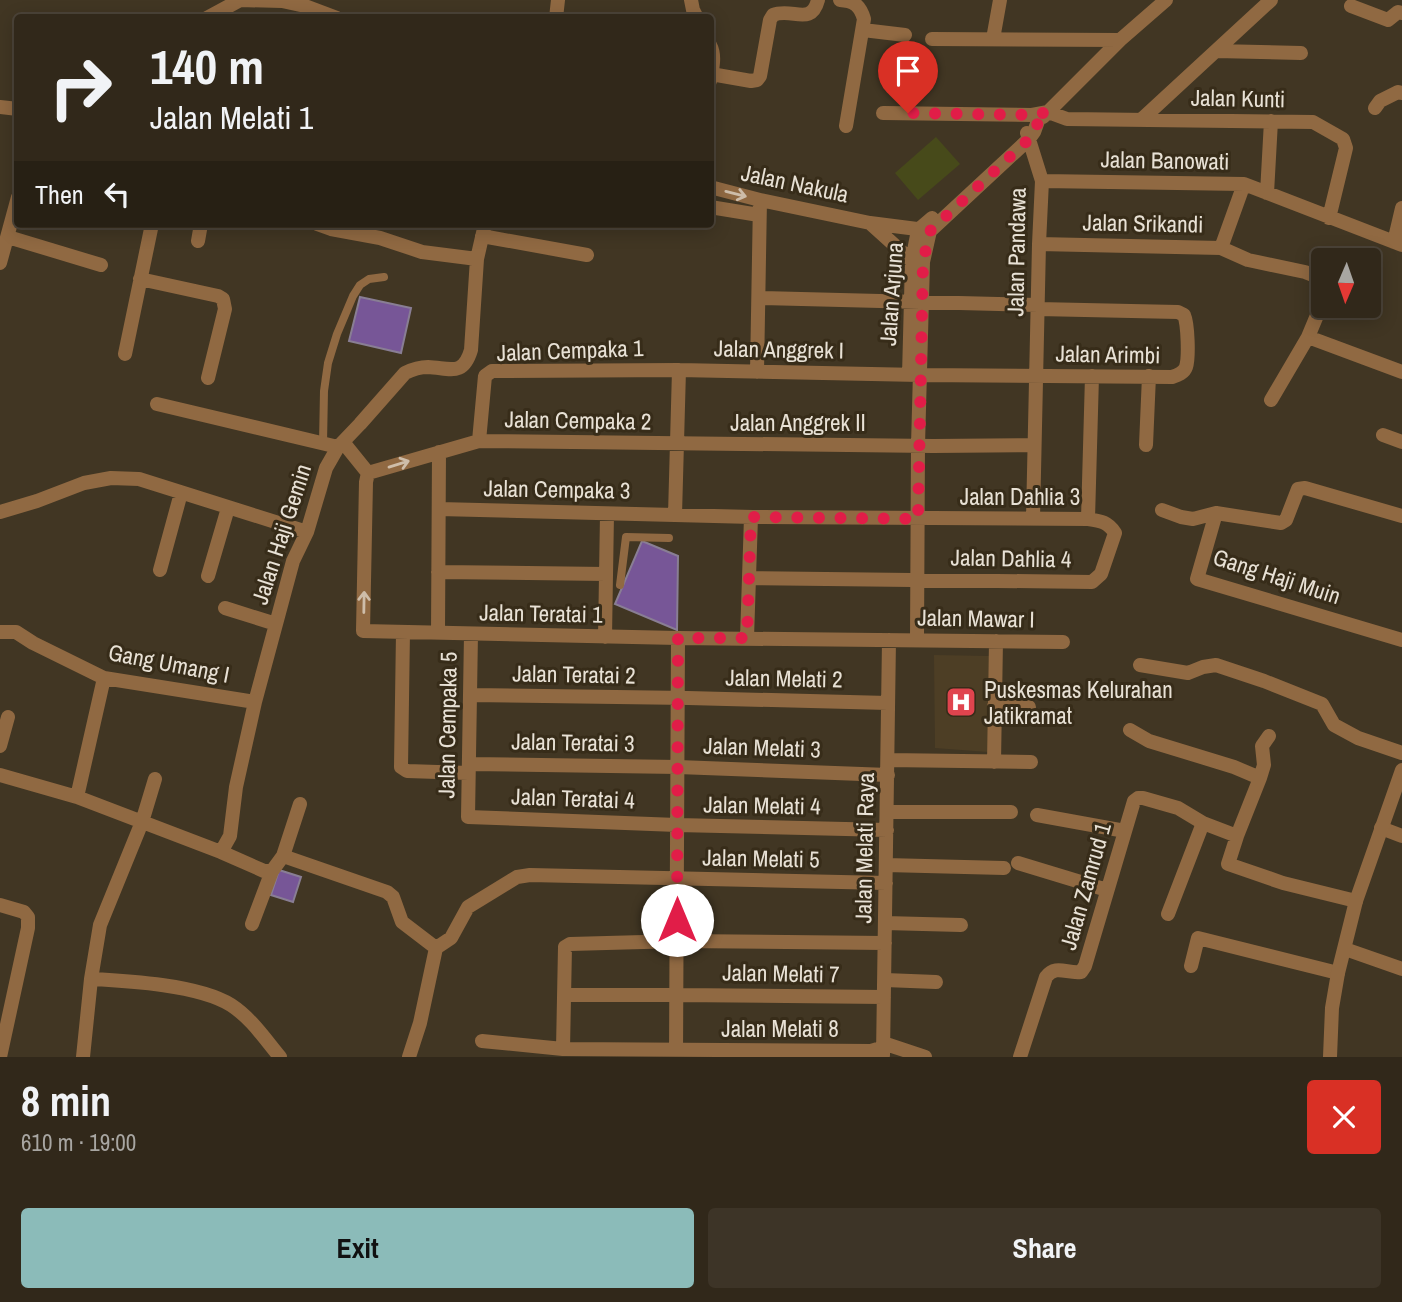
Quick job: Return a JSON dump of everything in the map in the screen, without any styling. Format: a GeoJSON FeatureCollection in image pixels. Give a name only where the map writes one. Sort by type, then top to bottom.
{"type":"FeatureCollection","features":[{"type":"Feature","properties":{"kind":"street"},"geometry":{"type":"LineString","coordinates":[[214,14],[240,0],[282,1],[326,14]]}},
{"type":"Feature","properties":{"kind":"street"},"geometry":{"type":"LineString","coordinates":[[714,69],[751,81],[757,80],[772,15],[808,15],[813,13],[818,0]]}},
{"type":"Feature","properties":{"kind":"street"},"geometry":{"type":"LineString","coordinates":[[840,0],[857,4],[864,19],[846,126]]}},
{"type":"Feature","properties":{"kind":"street"},"geometry":{"type":"LineString","coordinates":[[993,39],[1000,0]]}},
{"type":"Feature","properties":{"kind":"street","name":"Jalan Arjuna"},"geometry":{"type":"LineString","coordinates":[[917,640],[918,445],[914,375],[918,262],[924,230],[1028,136],[1043,116],[1120,40],[1166,0]]}},
{"type":"Feature","properties":{"kind":"street"},"geometry":{"type":"LineString","coordinates":[[1141,120],[1271,0]]}},
{"type":"Feature","properties":{"kind":"street"},"geometry":{"type":"LineString","coordinates":[[1351,6],[1388,20],[1398,12],[1402,13]]}},
{"type":"Feature","properties":{"kind":"street"},"geometry":{"type":"LineString","coordinates":[[863,30],[905,35]]}},
{"type":"Feature","properties":{"kind":"street"},"geometry":{"type":"LineString","coordinates":[[932,39],[1120,40]]}},
{"type":"Feature","properties":{"kind":"street"},"geometry":{"type":"LineString","coordinates":[[1216,51],[1301,52]]}},
{"type":"Feature","properties":{"kind":"street"},"geometry":{"type":"LineString","coordinates":[[1375,108],[1380,101],[1398,92],[1402,93]]}},
{"type":"Feature","properties":{"kind":"street","name":"Jalan Kunti"},"geometry":{"type":"LineString","coordinates":[[883,113],[1032,115],[1067,119],[1313,122],[1343,139],[1346,148],[1329,218]]}},
{"type":"Feature","properties":{"kind":"street"},"geometry":{"type":"LineString","coordinates":[[1267,194],[1271,121]]}},
{"type":"Feature","properties":{"kind":"street","name":"Jalan Pandawa"},"geometry":{"type":"LineString","coordinates":[[1028,136],[1042,181],[1033,518]]}},
{"type":"Feature","properties":{"kind":"street","name":"Jalan Banowati"},"geometry":{"type":"LineString","coordinates":[[1042,181],[1244,184],[1398,244]]}},
{"type":"Feature","properties":{"kind":"street","name":"Jalan Srikandi"},"geometry":{"type":"LineString","coordinates":[[1039,244],[1221,248],[1244,184]]}},
{"type":"Feature","properties":{"kind":"street","name":"Jalan Nakula"},"geometry":{"type":"LineString","coordinates":[[714,188],[870,222],[924,230]]}},
{"type":"Feature","properties":{"kind":"street"},"geometry":{"type":"LineString","coordinates":[[757,372],[760,200]]}},
{"type":"Feature","properties":{"kind":"street","name":"Jalan Nakula"},"geometry":{"type":"LineString","coordinates":[[714,208],[759,215]]}},
{"type":"Feature","properties":{"kind":"street"},"geometry":{"type":"LineString","coordinates":[[1398,244],[1402,208]]}},
{"type":"Feature","properties":{"kind":"street"},"geometry":{"type":"LineString","coordinates":[[0,263],[14,213]]}},
{"type":"Feature","properties":{"kind":"street","name":"Jalan Nakula"},"geometry":{"type":"LineString","coordinates":[[870,222],[918,262]]}},
{"type":"Feature","properties":{"kind":"street"},"geometry":{"type":"LineString","coordinates":[[125,354],[151,228]]}},
{"type":"Feature","properties":{"kind":"street"},"geometry":{"type":"LineString","coordinates":[[198,241],[200,228]]}},
{"type":"Feature","properties":{"kind":"street"},"geometry":{"type":"LineString","coordinates":[[328,228],[374,230],[422,252],[477,259]]}},
{"type":"Feature","properties":{"kind":"street"},"geometry":{"type":"LineString","coordinates":[[484,230],[587,255]]}},
{"type":"Feature","properties":{"kind":"street","name":"Jalan Haji Gemin"},"geometry":{"type":"LineString","coordinates":[[221,852],[230,836],[236,787],[255,702],[293,561],[307,532],[335,444],[360,424],[405,373],[426,367],[450,371],[460,368],[468,360],[471,350],[477,259],[484,230]]}},
{"type":"Feature","properties":{"kind":"street"},"geometry":{"type":"LineString","coordinates":[[8,237],[101,265]]}},
{"type":"Feature","properties":{"kind":"street"},"geometry":{"type":"LineString","coordinates":[[1221,248],[1248,260],[1311,274]]}},
{"type":"Feature","properties":{"kind":"street"},"geometry":{"type":"LineString","coordinates":[[140,279],[223,299],[225,309],[208,378]]}},
{"type":"Feature","properties":{"kind":"street"},"geometry":{"type":"LineString","coordinates":[[759,298],[1038,307]]}},
{"type":"Feature","properties":{"kind":"street","name":"Jalan Arimbi"},"geometry":{"type":"LineString","coordinates":[[1037,376],[1172,377],[1181,374],[1186,367],[1187,328],[1184,315],[1178,312],[1038,307]]}},
{"type":"Feature","properties":{"kind":"street"},"geometry":{"type":"LineString","coordinates":[[1271,400],[1308,337],[1316,318]]}},
{"type":"Feature","properties":{"kind":"street"},"geometry":{"type":"LineString","coordinates":[[1308,337],[1402,372]]}},
{"type":"Feature","properties":{"kind":"street","name":"Jalan Cempaka 1"},"geometry":{"type":"LineString","coordinates":[[479,441],[485,376],[492,370],[679,370]]}},
{"type":"Feature","properties":{"kind":"street"},"geometry":{"type":"LineString","coordinates":[[675,515],[679,370]]}},
{"type":"Feature","properties":{"kind":"street","name":"Jalan Anggrek I"},"geometry":{"type":"LineString","coordinates":[[679,370],[1037,376]]}},
{"type":"Feature","properties":{"kind":"street"},"geometry":{"type":"LineString","coordinates":[[1088,519],[1092,376]]}},
{"type":"Feature","properties":{"kind":"street"},"geometry":{"type":"LineString","coordinates":[[1146,445],[1149,376]]}},
{"type":"Feature","properties":{"kind":"street"},"geometry":{"type":"LineString","coordinates":[[157,404],[335,444],[368,473]]}},
{"type":"Feature","properties":{"kind":"street"},"geometry":{"type":"LineString","coordinates":[[1383,435],[1402,442]]}},
{"type":"Feature","properties":{"kind":"street"},"geometry":{"type":"LineString","coordinates":[[368,473],[479,441]]}},
{"type":"Feature","properties":{"kind":"street","name":"Jalan Cempaka 2"},"geometry":{"type":"LineString","coordinates":[[479,441],[677,444]]}},
{"type":"Feature","properties":{"kind":"street","name":"Jalan Anggrek II"},"geometry":{"type":"LineString","coordinates":[[677,444],[1034,444]]}},
{"type":"Feature","properties":{"kind":"street"},"geometry":{"type":"LineString","coordinates":[[438,633],[439,452]]}},
{"type":"Feature","properties":{"kind":"street"},"geometry":{"type":"LineString","coordinates":[[368,473],[363,631],[403,632]]}},
{"type":"Feature","properties":{"kind":"street"},"geometry":{"type":"LineString","coordinates":[[0,512],[84,483],[111,478],[139,479],[307,532]]}},
{"type":"Feature","properties":{"kind":"street"},"geometry":{"type":"LineString","coordinates":[[1162,510],[1193,519],[1216,513],[1281,523],[1286,520],[1298,489],[1305,488],[1402,516]]}},
{"type":"Feature","properties":{"kind":"street"},"geometry":{"type":"LineString","coordinates":[[160,570],[181,493]]}},
{"type":"Feature","properties":{"kind":"street"},"geometry":{"type":"LineString","coordinates":[[208,576],[228,508]]}},
{"type":"Feature","properties":{"kind":"street","name":"Jalan Cempaka 3"},"geometry":{"type":"LineString","coordinates":[[439,509],[751,517]]}},
{"type":"Feature","properties":{"kind":"street"},"geometry":{"type":"LineString","coordinates":[[605,637],[607,513]]}},
{"type":"Feature","properties":{"kind":"street","name":"Gang Haji Muin"},"geometry":{"type":"LineString","coordinates":[[1216,513],[1197,579],[1402,640]]}},
{"type":"Feature","properties":{"kind":"street"},"geometry":{"type":"LineString","coordinates":[[747,638],[751,517]]}},
{"type":"Feature","properties":{"kind":"street","name":"Jalan Dahlia 3"},"geometry":{"type":"LineString","coordinates":[[751,517],[1033,518],[1102,521],[1110,525],[1115,533],[1101,574]]}},
{"type":"Feature","properties":{"kind":"street"},"geometry":{"type":"LineString","coordinates":[[438,572],[606,567]]}},
{"type":"Feature","properties":{"kind":"street","name":"Jalan Dahlia 4"},"geometry":{"type":"LineString","coordinates":[[749,578],[1092,582],[1101,574]]}},
{"type":"Feature","properties":{"kind":"street"},"geometry":{"type":"LineString","coordinates":[[225,608],[276,624]]}},
{"type":"Feature","properties":{"kind":"street","name":"Gang Umang I"},"geometry":{"type":"LineString","coordinates":[[0,632],[16,632],[104,678],[255,702]]}},
{"type":"Feature","properties":{"kind":"street","name":"Jalan Teratai 1"},"geometry":{"type":"LineString","coordinates":[[403,632],[747,638]]}},
{"type":"Feature","properties":{"kind":"street","name":"Jalan Teratai 3"},"geometry":{"type":"LineString","coordinates":[[403,632],[401,767],[407,771],[678,767]]}},
{"type":"Feature","properties":{"kind":"street","name":"Jalan Cempaka 5"},"geometry":{"type":"LineString","coordinates":[[468,817],[471,634]]}},
{"type":"Feature","properties":{"kind":"street"},"geometry":{"type":"LineString","coordinates":[[677,1054],[678,638]]}},
{"type":"Feature","properties":{"kind":"street","name":"Jalan Mawar I"},"geometry":{"type":"LineString","coordinates":[[747,638],[1063,642]]}},
{"type":"Feature","properties":{"kind":"street","name":"Jalan Melati Raya"},"geometry":{"type":"LineString","coordinates":[[883,1049],[889,640]]}},
{"type":"Feature","properties":{"kind":"street"},"geometry":{"type":"LineString","coordinates":[[994,762],[996,641]]}},
{"type":"Feature","properties":{"kind":"street"},"geometry":{"type":"LineString","coordinates":[[1140,665],[1188,673],[1216,665],[1264,681],[1322,704],[1334,724],[1357,738],[1402,753]]}},
{"type":"Feature","properties":{"kind":"street"},"geometry":{"type":"LineString","coordinates":[[77,797],[104,678]]}},
{"type":"Feature","properties":{"kind":"street","name":"Jalan Teratai 2"},"geometry":{"type":"LineString","coordinates":[[470,695],[678,698]]}},
{"type":"Feature","properties":{"kind":"street","name":"Jalan Melati 2"},"geometry":{"type":"LineString","coordinates":[[678,698],[888,703]]}},
{"type":"Feature","properties":{"kind":"street"},"geometry":{"type":"LineString","coordinates":[[995,706],[1029,707]]}},
{"type":"Feature","properties":{"kind":"street"},"geometry":{"type":"LineString","coordinates":[[0,746],[8,717]]}},
{"type":"Feature","properties":{"kind":"street"},"geometry":{"type":"LineString","coordinates":[[1130,730],[1149,741],[1261,778]]}},
{"type":"Feature","properties":{"kind":"street"},"geometry":{"type":"LineString","coordinates":[[1269,736],[1262,746],[1264,765],[1261,778],[1228,864],[1283,883],[1356,901]]}},
{"type":"Feature","properties":{"kind":"street","name":"Jalan Melati 3"},"geometry":{"type":"LineString","coordinates":[[678,767],[888,767],[1031,762]]}},
{"type":"Feature","properties":{"kind":"street"},"geometry":{"type":"LineString","coordinates":[[1330,1057],[1332,1008],[1356,901],[1402,771]]}},
{"type":"Feature","properties":{"kind":"street"},"geometry":{"type":"LineString","coordinates":[[0,775],[77,797],[264,871],[272,871]]}},
{"type":"Feature","properties":{"kind":"street"},"geometry":{"type":"LineString","coordinates":[[83,1057],[100,925],[142,822],[155,779]]}},
{"type":"Feature","properties":{"kind":"street","name":"Jalan Zamrud 1"},"geometry":{"type":"LineString","coordinates":[[1020,1057],[1046,977],[1056,969],[1072,973],[1081,972],[1086,966],[1133,801],[1138,798],[1178,808],[1203,823],[1237,836]]}},
{"type":"Feature","properties":{"kind":"street"},"geometry":{"type":"LineString","coordinates":[[252,924],[272,871],[283,856],[300,804]]}},
{"type":"Feature","properties":{"kind":"street"},"geometry":{"type":"LineString","coordinates":[[887,812],[1011,812]]}},
{"type":"Feature","properties":{"kind":"street"},"geometry":{"type":"LineString","coordinates":[[1037,815],[1125,831]]}},
{"type":"Feature","properties":{"kind":"street","name":"Jalan Teratai 4"},"geometry":{"type":"LineString","coordinates":[[468,817],[677,825]]}},
{"type":"Feature","properties":{"kind":"street"},"geometry":{"type":"LineString","coordinates":[[1168,914],[1203,823]]}},
{"type":"Feature","properties":{"kind":"street","name":"Jalan Melati 4"},"geometry":{"type":"LineString","coordinates":[[677,825],[887,830]]}},
{"type":"Feature","properties":{"kind":"street"},"geometry":{"type":"LineString","coordinates":[[1381,828],[1402,836]]}},
{"type":"Feature","properties":{"kind":"street"},"geometry":{"type":"LineString","coordinates":[[283,856],[387,892],[393,897],[402,922],[436,948],[420,1023],[409,1057]]}},
{"type":"Feature","properties":{"kind":"street"},"geometry":{"type":"LineString","coordinates":[[886,865],[1011,865],[1107,890]]}},
{"type":"Feature","properties":{"kind":"street","name":"Jalan Melati 5"},"geometry":{"type":"LineString","coordinates":[[436,948],[451,938],[468,907],[517,877],[530,875],[886,883]]}},
{"type":"Feature","properties":{"kind":"street"},"geometry":{"type":"LineString","coordinates":[[0,905],[24,912],[28,917],[28,928],[6,993],[0,1057]]}},
{"type":"Feature","properties":{"kind":"street"},"geometry":{"type":"LineString","coordinates":[[885,923],[961,925]]}},
{"type":"Feature","properties":{"kind":"street"},"geometry":{"type":"LineString","coordinates":[[1191,966],[1198,938],[1338,973]]}},
{"type":"Feature","properties":{"kind":"street"},"geometry":{"type":"LineString","coordinates":[[563,1049],[565,947],[570,944],[677,941],[885,943]]}},
{"type":"Feature","properties":{"kind":"street"},"geometry":{"type":"LineString","coordinates":[[1345,948],[1402,969]]}},
{"type":"Feature","properties":{"kind":"street"},"geometry":{"type":"LineString","coordinates":[[91,979],[198,991],[231,1005],[255,1026],[280,1057]]}},
{"type":"Feature","properties":{"kind":"street"},"geometry":{"type":"LineString","coordinates":[[885,980],[936,982]]}},
{"type":"Feature","properties":{"kind":"street","name":"Jalan Melati 7"},"geometry":{"type":"LineString","coordinates":[[564,995],[884,997]]}},
{"type":"Feature","properties":{"kind":"street","name":"Jalan Melati 8"},"geometry":{"type":"LineString","coordinates":[[482,1041],[563,1049],[677,1054],[883,1049]]}},
{"type":"Feature","properties":{"kind":"street"},"geometry":{"type":"LineString","coordinates":[[883,1049],[925,1057]]}},
{"type":"Feature","properties":{"kind":"lane"},"geometry":{"type":"LineString","coordinates":[[335,444],[324,391],[328,363],[337,334],[360,285],[369,279],[384,277]]}},
{"type":"Feature","properties":{"kind":"lane"},"geometry":{"type":"LineString","coordinates":[[620,585],[626,537],[669,538]]}},
{"type":"Feature","properties":{"kind":"lane"},"geometry":{"type":"LineString","coordinates":[[606,567],[622,560]]}},
{"type":"Feature","properties":{"kind":"shaded area","name":"Puskesmas Kelurahan Jatikramat"},"geometry":{"type":"Polygon","coordinates":[[[934,655],[989,656],[988,752],[935,748],[934,655]]]}},
{"type":"Feature","properties":{"kind":"green space"},"geometry":{"type":"Polygon","coordinates":[[[936,137],[960,164],[918,200],[895,173],[936,137]]]}},
{"type":"Feature","properties":{"kind":"building"},"geometry":{"type":"Polygon","coordinates":[[[360,297],[411,308],[401,353],[349,341],[360,297]]]}},
{"type":"Feature","properties":{"kind":"building"},"geometry":{"type":"Polygon","coordinates":[[[642,541],[678,556],[677,630],[615,604],[642,541]]]}},
{"type":"Feature","properties":{"kind":"building"},"geometry":{"type":"Polygon","coordinates":[[[279,870],[301,877],[293,902],[271,895],[279,870]]]}},
{"type":"Feature","properties":{"kind":"place","name":"Puskesmas Kelurahan Jatikramat"},"geometry":{"type":"Point","coordinates":[961,702]}},
{"type":"Feature","properties":{"kind":"route"},"geometry":{"type":"LineString","coordinates":[[677,920],[678,638],[747,638],[751,517],[918,519],[923,262],[930,231],[1029,139],[1038,121],[1048,112],[1032,115],[908,113]]}}]}
